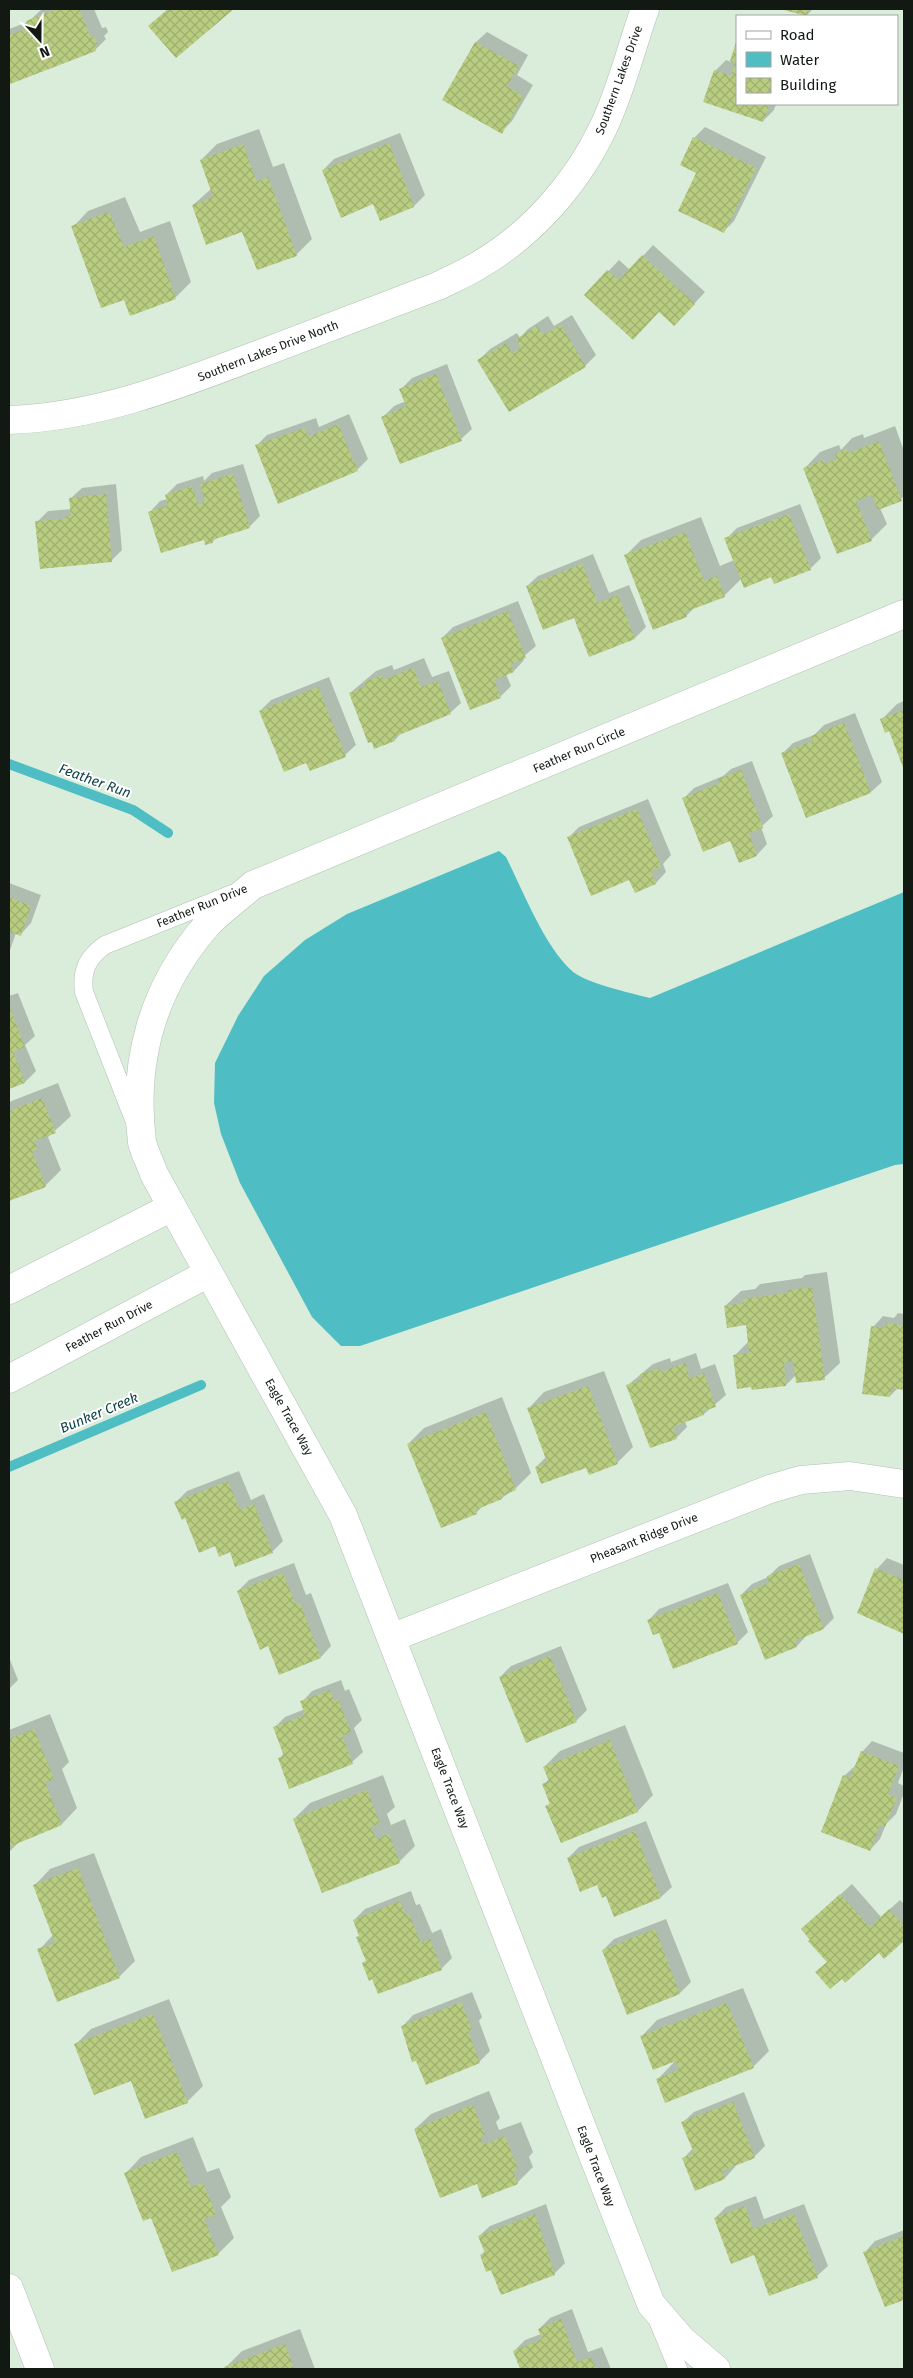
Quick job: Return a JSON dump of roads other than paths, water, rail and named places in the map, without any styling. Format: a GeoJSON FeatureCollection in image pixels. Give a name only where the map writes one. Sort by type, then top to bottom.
{"type":"FeatureCollection","features":[{"type":"Feature","properties":{"kind":"street","name":"Southern Lakes Drive"},"geometry":{"type":"LineString","coordinates":[[514,241],[536,222],[569,185],[603,128],[645,9]]}},
{"type":"Feature","properties":{"kind":"street","name":"Southern Lakes Drive North"},"geometry":{"type":"LineString","coordinates":[[9,420],[78,412],[123,403],[170,389],[438,286],[480,265],[514,241]]}},
{"type":"Feature","properties":{"kind":"street","name":"Feather Run Circle"},"geometry":{"type":"LineString","coordinates":[[253,885],[904,614]]}},
{"type":"Feature","properties":{"kind":"street","name":"Feather Run Drive"},"geometry":{"type":"LineString","coordinates":[[172,1207],[154,1174],[142,1142],[140,1082],[142,1059],[150,1026],[173,970],[203,931],[253,885]]}},
{"type":"Feature","properties":{"kind":"street","name":"Eagle Trace Way"},"geometry":{"type":"LineString","coordinates":[[172,1207],[334,1496],[651,2304],[682,2340],[716,2369]]}},
{"type":"Feature","properties":{"kind":"street"},"geometry":{"type":"LineString","coordinates":[[9,1290],[172,1207]]}},
{"type":"Feature","properties":{"kind":"street","name":"Feather Run Drive"},"geometry":{"type":"LineString","coordinates":[[9,1379],[209,1273]]}},
{"type":"Feature","properties":{"kind":"street","name":"Pheasant Ridge Drive"},"geometry":{"type":"LineString","coordinates":[[391,1638],[770,1489],[801,1480],[850,1476],[904,1484]]}},
{"type":"Feature","properties":{"kind":"street"},"geometry":{"type":"LineString","coordinates":[[9,2288],[40,2369]]}},
{"type":"Feature","properties":{"kind":"lane","name":"Feather Run Drive"},"geometry":{"type":"LineString","coordinates":[[142,1142],[84,992],[83,973],[91,956],[105,945],[253,885]]}},
{"type":"Feature","properties":{"kind":"lane"},"geometry":{"type":"LineString","coordinates":[[651,2304],[678,2369]]}},
{"type":"Feature","properties":{"kind":"water"},"geometry":{"type":"Polygon","coordinates":[[[499,851],[506,857],[552,947],[571,970],[577,975],[597,983],[650,998],[904,892],[904,1164],[895,1165],[360,1346],[341,1346],[312,1317],[240,1183],[221,1134],[214,1103],[215,1063],[238,1016],[264,976],[305,940],[347,914],[499,851]]]}},
{"type":"Feature","properties":{"kind":"waterway","name":"Feather Run"},"geometry":{"type":"LineString","coordinates":[[9,764],[133,810],[168,833]]}},
{"type":"Feature","properties":{"kind":"waterway","name":"Bunker Creek"},"geometry":{"type":"LineString","coordinates":[[9,1467],[201,1385]]}}]}
